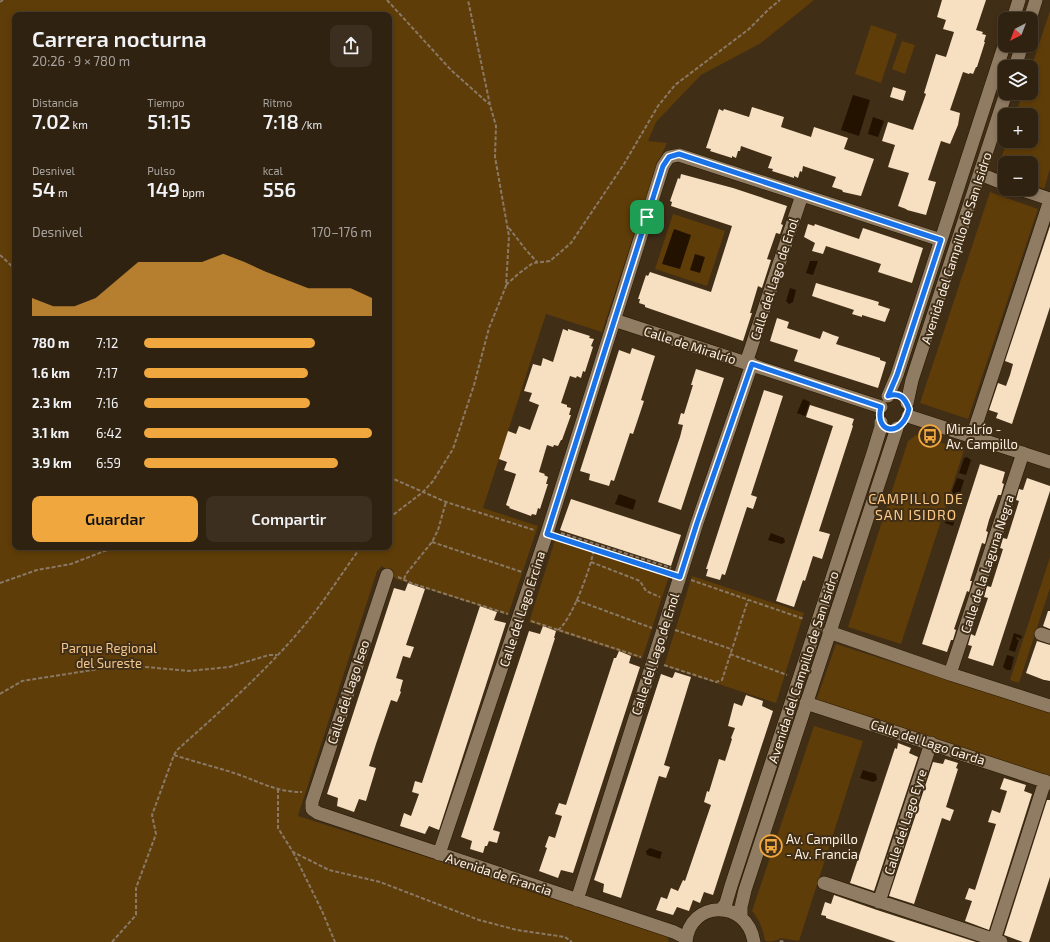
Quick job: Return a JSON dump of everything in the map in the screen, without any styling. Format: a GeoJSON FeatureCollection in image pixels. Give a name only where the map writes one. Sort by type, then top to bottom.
{"type":"FeatureCollection","features":[{"type":"Feature","properties":{"kind":"street"},"geometry":{"type":"LineString","coordinates":[[1015,12],[1019,0]]}},
{"type":"Feature","properties":{"kind":"street"},"geometry":{"type":"LineString","coordinates":[[1032,12],[1036,0]]}},
{"type":"Feature","properties":{"kind":"street","name":"Avenida del Campillo de San Isidro"},"geometry":{"type":"LineString","coordinates":[[888,396],[897,375],[1002,52]]}},
{"type":"Feature","properties":{"kind":"street","name":"Avenida del Campillo de San Isidro"},"geometry":{"type":"LineString","coordinates":[[907,409],[912,380],[1004,100]]}},
{"type":"Feature","properties":{"kind":"street","name":"Calle del Lago Ercina"},"geometry":{"type":"LineString","coordinates":[[440,854],[547,534],[663,166],[669,157],[679,154],[802,195]]}},
{"type":"Feature","properties":{"kind":"street"},"geometry":{"type":"LineString","coordinates":[[980,174],[998,181]]}},
{"type":"Feature","properties":{"kind":"street"},"geometry":{"type":"LineString","coordinates":[[802,195],[941,240]]}},
{"type":"Feature","properties":{"kind":"street","name":"Calle del Lago de Enol"},"geometry":{"type":"LineString","coordinates":[[576,900],[677,576],[697,523],[802,195]]}},
{"type":"Feature","properties":{"kind":"street"},"geometry":{"type":"LineString","coordinates":[[972,437],[1050,200],[1038,196]]}},
{"type":"Feature","properties":{"kind":"street","name":"Calle de Miralrío"},"geometry":{"type":"LineString","coordinates":[[614,320],[881,407]]}},
{"type":"Feature","properties":{"kind":"street"},"geometry":{"type":"LineString","coordinates":[[894,394],[899,395],[904,399],[907,409],[906,420],[896,428],[891,429],[886,427],[881,422],[879,413],[884,400],[888,396],[894,394]]}},
{"type":"Feature","properties":{"kind":"street"},"geometry":{"type":"LineString","coordinates":[[907,409],[972,437],[1050,462]]}},
{"type":"Feature","properties":{"kind":"street","name":"Avenida del Campillo de San Isidro"},"geometry":{"type":"LineString","coordinates":[[721,910],[726,902],[874,453],[881,422]]}},
{"type":"Feature","properties":{"kind":"street","name":"Avenida del Campillo de San Isidro"},"geometry":{"type":"LineString","coordinates":[[741,916],[741,907],[745,890],[896,428]]}},
{"type":"Feature","properties":{"kind":"street","name":"Calle de la Laguna Negra"},"geometry":{"type":"LineString","coordinates":[[950,674],[1023,453]]}},
{"type":"Feature","properties":{"kind":"street","name":"Calle del Lago Iseo"},"geometry":{"type":"LineString","coordinates":[[312,809],[312,802],[387,575]]}},
{"type":"Feature","properties":{"kind":"street"},"geometry":{"type":"LineString","coordinates":[[829,632],[950,674],[1050,706]]}},
{"type":"Feature","properties":{"kind":"street","name":"Calle del Lago Garda"},"geometry":{"type":"LineString","coordinates":[[806,702],[1048,782]]}},
{"type":"Feature","properties":{"kind":"street","name":"Calle del Lago Eyre"},"geometry":{"type":"LineString","coordinates":[[879,902],[931,743]]}},
{"type":"Feature","properties":{"kind":"street"},"geometry":{"type":"LineString","coordinates":[[824,883],[997,941],[1048,782]]}},
{"type":"Feature","properties":{"kind":"street","name":"Avenida de Francia"},"geometry":{"type":"LineString","coordinates":[[312,809],[318,813],[674,932],[686,940]]}},
{"type":"Feature","properties":{"kind":"street"},"geometry":{"type":"LineString","coordinates":[[686,940],[692,925],[702,915],[711,911],[721,910],[741,916],[753,933],[754,942]]}},
{"type":"Feature","properties":{"kind":"path"},"geometry":{"type":"LineString","coordinates":[[387,0],[451,70],[490,104]]}},
{"type":"Feature","properties":{"kind":"path"},"geometry":{"type":"LineString","coordinates":[[392,516],[423,492],[433,481],[453,450],[474,385],[489,328],[506,286],[509,236],[495,157],[496,126],[468,0]]}},
{"type":"Feature","properties":{"kind":"path"},"geometry":{"type":"LineString","coordinates":[[506,286],[533,262],[550,261],[571,244],[624,164],[658,106],[675,85],[749,29],[780,0]]}},
{"type":"Feature","properties":{"kind":"path"},"geometry":{"type":"LineString","coordinates":[[507,226],[537,262]]}},
{"type":"Feature","properties":{"kind":"path"},"geometry":{"type":"LineString","coordinates":[[0,255],[12,266]]}},
{"type":"Feature","properties":{"kind":"path"},"geometry":{"type":"LineString","coordinates":[[392,478],[446,502],[804,618]]}},
{"type":"Feature","properties":{"kind":"path"},"geometry":{"type":"LineString","coordinates":[[404,579],[406,574],[432,542],[438,530],[446,502]]}},
{"type":"Feature","properties":{"kind":"path"},"geometry":{"type":"LineString","coordinates":[[562,533],[675,569],[677,576]]}},
{"type":"Feature","properties":{"kind":"path"},"geometry":{"type":"LineString","coordinates":[[432,542],[525,573]]}},
{"type":"Feature","properties":{"kind":"path"},"geometry":{"type":"LineString","coordinates":[[558,630],[562,626],[576,600],[591,562],[594,549]]}},
{"type":"Feature","properties":{"kind":"path"},"geometry":{"type":"LineString","coordinates":[[0,583],[37,570],[71,564],[107,550]]}},
{"type":"Feature","properties":{"kind":"path"},"geometry":{"type":"LineString","coordinates":[[112,942],[136,915],[136,888],[156,834],[152,815],[177,750],[225,707],[277,655],[311,617],[359,550]]}},
{"type":"Feature","properties":{"kind":"path"},"geometry":{"type":"LineString","coordinates":[[591,562],[640,581],[646,591],[665,600]]}},
{"type":"Feature","properties":{"kind":"path"},"geometry":{"type":"LineString","coordinates":[[387,575],[392,573],[395,576],[411,583],[520,617]]}},
{"type":"Feature","properties":{"kind":"path"},"geometry":{"type":"LineString","coordinates":[[576,600],[655,629]]}},
{"type":"Feature","properties":{"kind":"path"},"geometry":{"type":"LineString","coordinates":[[672,629],[732,649]]}},
{"type":"Feature","properties":{"kind":"path"},"geometry":{"type":"LineString","coordinates":[[730,654],[787,674]]}},
{"type":"Feature","properties":{"kind":"path"},"geometry":{"type":"LineString","coordinates":[[0,694],[22,681],[125,665],[189,671],[230,667],[269,655],[277,655]]}},
{"type":"Feature","properties":{"kind":"path"},"geometry":{"type":"LineString","coordinates":[[174,755],[288,792],[315,793]]}},
{"type":"Feature","properties":{"kind":"path"},"geometry":{"type":"LineString","coordinates":[[278,789],[278,828],[293,852],[322,911],[335,942]]}},
{"type":"Feature","properties":{"kind":"path"},"geometry":{"type":"LineString","coordinates":[[293,852],[330,870],[380,882],[479,920],[517,930],[565,937],[572,942]]}},
{"type":"Feature","properties":{"kind":"path"},"geometry":{"type":"LineString","coordinates":[[780,942],[785,942]]}},
{"type":"Feature","properties":{"kind":"green space","name":"Parque Regional del Sureste"},"geometry":{"type":"Polygon","coordinates":[[[0,0],[814,0],[761,43],[701,75],[656,122],[648,141],[667,143],[655,170],[602,332],[546,314],[483,508],[538,526],[508,615],[396,579],[382,566],[377,571],[298,816],[645,927],[668,936],[668,940],[670,942],[0,942],[0,0]]]}},
{"type":"Feature","properties":{"kind":"green space"},"geometry":{"type":"Polygon","coordinates":[[[1050,11],[1050,169],[1044,189],[1038,187],[1038,156],[1002,156],[1005,148],[1038,148],[1038,108],[1018,108],[1020,100],[1038,100],[1038,60],[1034,60],[1036,52],[1038,52],[1038,47],[1050,11]]]}},
{"type":"Feature","properties":{"kind":"green space"},"geometry":{"type":"Polygon","coordinates":[[[871,25],[897,34],[881,83],[855,74],[871,25]]]}},
{"type":"Feature","properties":{"kind":"green space"},"geometry":{"type":"Polygon","coordinates":[[[902,41],[915,45],[905,74],[892,69],[902,41]]]}},
{"type":"Feature","properties":{"kind":"green space"},"geometry":{"type":"Polygon","coordinates":[[[990,192],[1038,209],[968,419],[920,403],[990,192]]]}},
{"type":"Feature","properties":{"kind":"green space"},"geometry":{"type":"Polygon","coordinates":[[[673,214],[725,231],[707,286],[655,269],[673,214]]]}},
{"type":"Feature","properties":{"kind":"green space"},"geometry":{"type":"Polygon","coordinates":[[[916,435],[964,450],[901,644],[848,627],[908,441],[916,435]]]}},
{"type":"Feature","properties":{"kind":"green space"},"geometry":{"type":"Polygon","coordinates":[[[557,534],[671,570],[642,659],[529,622],[557,534]]]}},
{"type":"Feature","properties":{"kind":"green space"},"geometry":{"type":"Polygon","coordinates":[[[1050,557],[1050,588],[1019,683],[1010,680],[1050,557]]]}},
{"type":"Feature","properties":{"kind":"green space"},"geometry":{"type":"Polygon","coordinates":[[[692,576],[804,613],[776,703],[664,666],[692,576]]]}},
{"type":"Feature","properties":{"kind":"green space"},"geometry":{"type":"Polygon","coordinates":[[[836,644],[1050,713],[1050,778],[816,701],[836,644]]]}},
{"type":"Feature","properties":{"kind":"green space"},"geometry":{"type":"Polygon","coordinates":[[[814,726],[863,741],[799,941],[781,938],[773,941],[765,941],[761,925],[752,911],[814,726]]]}},
{"type":"Feature","properties":{"kind":"shaded area"},"geometry":{"type":"Polygon","coordinates":[[[853,95],[870,100],[859,136],[841,130],[853,95]]]}},
{"type":"Feature","properties":{"kind":"shaded area"},"geometry":{"type":"Polygon","coordinates":[[[873,117],[884,121],[878,137],[868,134],[873,117]]]}},
{"type":"Feature","properties":{"kind":"shaded area"},"geometry":{"type":"Polygon","coordinates":[[[674,229],[691,235],[680,269],[662,264],[674,229]]]}},
{"type":"Feature","properties":{"kind":"shaded area"},"geometry":{"type":"Polygon","coordinates":[[[695,254],[705,257],[700,273],[690,270],[695,254]]]}},
{"type":"Feature","properties":{"kind":"shaded area"},"geometry":{"type":"Polygon","coordinates":[[[810,261],[818,261],[813,275],[806,273],[810,261]]]}},
{"type":"Feature","properties":{"kind":"shaded area"},"geometry":{"type":"Polygon","coordinates":[[[790,288],[796,290],[793,302],[789,304],[786,301],[790,288]]]}},
{"type":"Feature","properties":{"kind":"shaded area"},"geometry":{"type":"Polygon","coordinates":[[[803,399],[810,402],[805,416],[797,413],[803,399]]]}},
{"type":"Feature","properties":{"kind":"shaded area"},"geometry":{"type":"Polygon","coordinates":[[[967,457],[971,460],[966,475],[959,473],[964,458],[967,457]]]}},
{"type":"Feature","properties":{"kind":"shaded area"},"geometry":{"type":"Polygon","coordinates":[[[957,478],[964,480],[960,493],[957,495],[953,494],[952,491],[957,478]]]}},
{"type":"Feature","properties":{"kind":"shaded area"},"geometry":{"type":"Polygon","coordinates":[[[619,494],[636,500],[633,510],[615,504],[619,494]]]}},
{"type":"Feature","properties":{"kind":"shaded area"},"geometry":{"type":"Polygon","coordinates":[[[947,510],[953,512],[951,519],[954,517],[955,519],[953,526],[945,523],[943,520],[947,510]]]}},
{"type":"Feature","properties":{"kind":"shaded area"},"geometry":{"type":"Polygon","coordinates":[[[771,533],[784,538],[785,542],[782,544],[768,540],[771,533]]]}},
{"type":"Feature","properties":{"kind":"shaded area"},"geometry":{"type":"Polygon","coordinates":[[[1014,633],[1022,636],[1021,639],[1017,637],[1016,639],[1019,640],[1015,652],[1009,650],[1014,633]]]}},
{"type":"Feature","properties":{"kind":"shaded area"},"geometry":{"type":"Polygon","coordinates":[[[1007,655],[1014,657],[1011,670],[1007,670],[1003,667],[1007,655]]]}},
{"type":"Feature","properties":{"kind":"shaded area"},"geometry":{"type":"Polygon","coordinates":[[[863,770],[876,774],[877,780],[873,782],[860,778],[863,770]]]}},
{"type":"Feature","properties":{"kind":"shaded area"},"geometry":{"type":"Polygon","coordinates":[[[650,848],[662,852],[660,859],[647,855],[646,851],[650,848]]]}},
{"type":"Feature","properties":{"kind":"building"},"geometry":{"type":"Polygon","coordinates":[[[942,0],[986,0],[976,30],[983,32],[982,34],[986,35],[977,67],[973,74],[963,72],[950,110],[960,113],[958,125],[950,144],[941,141],[928,180],[936,182],[926,215],[898,206],[909,173],[888,167],[895,145],[882,141],[888,122],[913,130],[926,94],[924,93],[936,54],[946,57],[954,32],[943,29],[946,20],[937,17],[942,0]]]}},
{"type":"Feature","properties":{"kind":"building"},"geometry":{"type":"Polygon","coordinates":[[[893,87],[906,91],[903,101],[890,97],[893,87]]]}},
{"type":"Feature","properties":{"kind":"building"},"geometry":{"type":"Polygon","coordinates":[[[752,107],[784,117],[781,127],[811,137],[814,127],[848,138],[844,149],[874,159],[861,196],[843,192],[842,190],[832,187],[836,177],[803,166],[802,172],[800,171],[798,178],[772,171],[773,169],[768,168],[772,157],[741,146],[736,158],[710,151],[711,149],[706,148],[719,109],[723,111],[724,109],[749,117],[752,107]]]}},
{"type":"Feature","properties":{"kind":"building"},"geometry":{"type":"Polygon","coordinates":[[[681,174],[733,188],[787,206],[781,224],[783,225],[780,234],[776,233],[767,259],[771,260],[762,288],[758,286],[750,313],[752,313],[743,341],[645,307],[645,305],[639,303],[640,299],[638,299],[646,275],[648,276],[650,272],[711,292],[732,226],[671,206],[672,202],[670,201],[678,178],[680,179],[681,174]]]}},
{"type":"Feature","properties":{"kind":"building"},"geometry":{"type":"Polygon","coordinates":[[[808,224],[814,226],[815,224],[859,239],[863,228],[923,248],[912,283],[878,272],[881,264],[826,246],[823,254],[812,251],[815,243],[804,237],[808,224]]]}},
{"type":"Feature","properties":{"kind":"building"},"geometry":{"type":"Polygon","coordinates":[[[1050,226],[1050,307],[1012,424],[996,418],[998,413],[989,410],[998,383],[1006,386],[1010,375],[1013,364],[1005,361],[1050,226]]]}},
{"type":"Feature","properties":{"kind":"building"},"geometry":{"type":"Polygon","coordinates":[[[816,283],[879,302],[878,305],[890,309],[885,322],[862,315],[862,317],[852,314],[854,310],[812,296],[816,283]]]}},
{"type":"Feature","properties":{"kind":"building"},"geometry":{"type":"Polygon","coordinates":[[[777,318],[789,322],[787,328],[820,339],[823,331],[839,337],[836,344],[880,358],[880,360],[886,362],[878,388],[794,361],[798,350],[770,341],[777,318]]]}},
{"type":"Feature","properties":{"kind":"building"},"geometry":{"type":"Polygon","coordinates":[[[563,329],[568,331],[568,329],[590,336],[589,338],[594,339],[591,346],[593,347],[585,372],[583,371],[581,378],[577,376],[576,378],[570,376],[561,403],[571,408],[569,415],[571,415],[562,440],[558,446],[554,445],[553,447],[547,445],[539,472],[548,477],[546,484],[548,484],[540,509],[538,508],[536,515],[532,514],[531,516],[509,508],[510,507],[506,505],[516,474],[504,470],[507,462],[499,459],[508,431],[516,434],[519,426],[530,430],[539,405],[529,401],[532,393],[524,391],[533,364],[541,366],[543,358],[553,362],[563,329]]]}},
{"type":"Feature","properties":{"kind":"building"},"geometry":{"type":"Polygon","coordinates":[[[632,348],[655,356],[641,400],[644,401],[633,434],[630,433],[614,481],[611,480],[609,486],[589,480],[590,474],[580,471],[619,350],[630,354],[632,348]]]}},
{"type":"Feature","properties":{"kind":"building"},"geometry":{"type":"Polygon","coordinates":[[[696,369],[724,378],[681,510],[658,502],[680,437],[683,425],[678,424],[681,413],[684,414],[693,385],[691,385],[696,369]]]}},
{"type":"Feature","properties":{"kind":"building"},"geometry":{"type":"Polygon","coordinates":[[[764,390],[783,396],[751,495],[757,497],[753,509],[747,507],[725,575],[722,574],[720,580],[706,576],[708,569],[706,569],[764,390]]]}},
{"type":"Feature","properties":{"kind":"building"},"geometry":{"type":"Polygon","coordinates":[[[810,405],[854,419],[819,531],[830,534],[822,559],[813,556],[805,581],[803,580],[794,607],[776,601],[833,426],[806,417],[810,405]]]}},
{"type":"Feature","properties":{"kind":"building"},"geometry":{"type":"Polygon","coordinates":[[[980,464],[1005,472],[1002,483],[1004,484],[1001,495],[998,495],[989,520],[985,544],[982,543],[970,581],[972,581],[969,592],[967,591],[954,629],[956,630],[953,640],[951,640],[947,652],[922,644],[980,464]]]}},
{"type":"Feature","properties":{"kind":"building"},"geometry":{"type":"Polygon","coordinates":[[[1027,478],[1050,486],[1050,491],[993,666],[968,658],[972,646],[968,645],[971,634],[975,636],[988,598],[984,597],[987,586],[991,587],[1003,549],[1000,548],[1003,538],[1007,539],[1019,501],[1016,500],[1019,489],[1023,490],[1027,478]]]}},
{"type":"Feature","properties":{"kind":"building"},"geometry":{"type":"Polygon","coordinates":[[[571,499],[681,535],[671,566],[560,530],[571,499]]]}},
{"type":"Feature","properties":{"kind":"building"},"geometry":{"type":"Polygon","coordinates":[[[408,583],[425,589],[406,645],[414,647],[410,658],[403,656],[396,678],[403,680],[401,692],[397,702],[391,700],[376,744],[369,766],[376,768],[366,801],[359,799],[354,812],[337,806],[338,798],[327,794],[394,588],[405,591],[408,583]]]}},
{"type":"Feature","properties":{"kind":"building"},"geometry":{"type":"Polygon","coordinates":[[[480,606],[497,612],[494,620],[506,623],[439,830],[429,826],[425,834],[400,826],[404,813],[411,816],[419,794],[412,792],[415,781],[422,783],[480,606]]]}},
{"type":"Feature","properties":{"kind":"building"},"geometry":{"type":"Polygon","coordinates":[[[1048,611],[1050,611],[1050,629],[1043,626],[1048,611]]]}},
{"type":"Feature","properties":{"kind":"building"},"geometry":{"type":"Polygon","coordinates":[[[543,626],[556,631],[555,638],[493,830],[500,832],[497,843],[489,841],[487,846],[485,846],[483,853],[470,849],[472,841],[461,837],[529,631],[540,634],[543,626]]]}},
{"type":"Feature","properties":{"kind":"building"},"geometry":{"type":"Polygon","coordinates":[[[1037,641],[1050,645],[1050,681],[1026,673],[1037,641]]]}},
{"type":"Feature","properties":{"kind":"building"},"geometry":{"type":"Polygon","coordinates":[[[619,651],[631,656],[629,663],[640,667],[573,873],[561,870],[558,878],[539,871],[547,848],[545,847],[549,836],[555,838],[562,816],[555,814],[559,803],[566,805],[614,658],[616,658],[619,651]]]}},
{"type":"Feature","properties":{"kind":"building"},"geometry":{"type":"Polygon","coordinates":[[[675,672],[691,677],[664,765],[670,767],[666,778],[659,776],[621,898],[603,892],[604,884],[594,880],[661,674],[672,678],[675,672]]]}},
{"type":"Feature","properties":{"kind":"building"},"geometry":{"type":"Polygon","coordinates":[[[746,695],[763,701],[762,706],[773,711],[713,895],[704,892],[700,903],[693,900],[689,911],[677,907],[673,915],[656,910],[661,897],[667,899],[671,888],[678,891],[683,880],[685,881],[711,805],[704,802],[707,791],[709,792],[719,759],[725,761],[732,739],[731,738],[735,728],[728,726],[734,703],[742,706],[746,695]]]}},
{"type":"Feature","properties":{"kind":"building"},"geometry":{"type":"Polygon","coordinates":[[[898,743],[911,748],[909,753],[918,757],[874,891],[850,883],[895,748],[897,749],[898,743]]]}},
{"type":"Feature","properties":{"kind":"building"},"geometry":{"type":"Polygon","coordinates":[[[945,759],[958,763],[956,768],[958,769],[946,807],[954,810],[950,821],[942,818],[914,904],[889,896],[933,762],[943,764],[945,759]]]}},
{"type":"Feature","properties":{"kind":"building"},"geometry":{"type":"Polygon","coordinates":[[[1004,778],[1026,785],[1024,791],[1032,794],[989,930],[965,921],[972,901],[965,899],[969,888],[975,890],[996,824],[988,822],[992,810],[1000,813],[1007,791],[1000,789],[1004,778]]]}},
{"type":"Feature","properties":{"kind":"building"},"geometry":{"type":"Polygon","coordinates":[[[1047,800],[1050,800],[1050,877],[1029,942],[1023,942],[1004,935],[1047,800]]]}},
{"type":"Feature","properties":{"kind":"building"},"geometry":{"type":"Polygon","coordinates":[[[834,895],[976,942],[896,942],[821,915],[825,902],[831,904],[834,895]]]}},
{"type":"Feature","properties":{"kind":"place","name":"Miralrío - Av. Campillo"},"geometry":{"type":"Point","coordinates":[930,436]}},
{"type":"Feature","properties":{"kind":"place","name":"Av. Campillo - Av. Francia"},"geometry":{"type":"Point","coordinates":[771,846]}},
{"type":"Feature","properties":{"kind":"district","name":"CAMPILLO DE SAN ISIDRO"},"geometry":{"type":"Point","coordinates":[916,506]}},
{"type":"Feature","properties":{"kind":"route"},"geometry":{"type":"LineString","coordinates":[[679,154],[941,240],[897,375],[888,396],[894,394],[899,395],[907,403],[909,409],[906,420],[902,425],[891,429],[886,427],[881,422],[879,413],[881,407],[752,364],[680,577],[547,534],[647,217],[663,166],[669,157],[679,154]]}}]}
